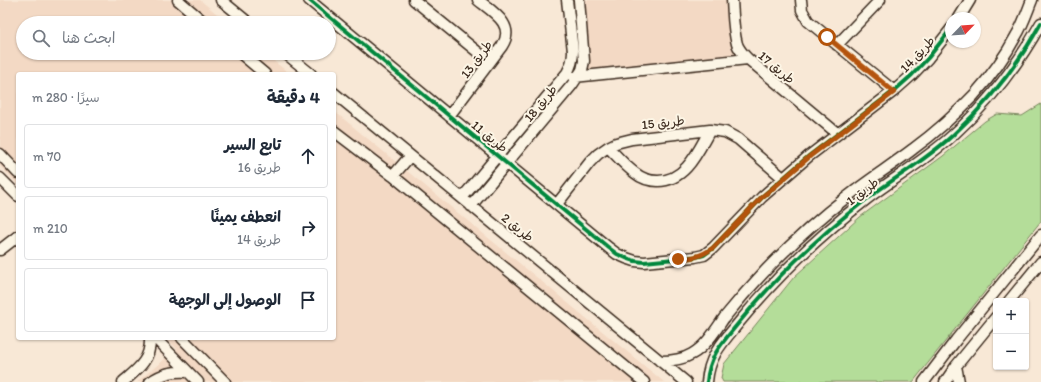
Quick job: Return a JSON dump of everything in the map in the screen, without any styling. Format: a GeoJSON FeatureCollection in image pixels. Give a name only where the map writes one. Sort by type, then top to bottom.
{"type":"FeatureCollection","features":[{"type":"Feature","properties":{"kind":"street"},"geometry":{"type":"LineString","coordinates":[[178,0],[197,16]]}},
{"type":"Feature","properties":{"kind":"street"},"geometry":{"type":"LineString","coordinates":[[221,0],[240,16]]}},
{"type":"Feature","properties":{"kind":"street","name":"طريق 11"},"geometry":{"type":"LineString","coordinates":[[309,0],[320,3],[335,16]]}},
{"type":"Feature","properties":{"kind":"street"},"geometry":{"type":"LineString","coordinates":[[414,0],[490,62]]}},
{"type":"Feature","properties":{"kind":"street","name":"طريق 13"},"geometry":{"type":"LineString","coordinates":[[449,116],[504,43],[506,27],[500,18],[478,0]]}},
{"type":"Feature","properties":{"kind":"street","name":"طريق 18"},"geometry":{"type":"LineString","coordinates":[[462,198],[567,73],[571,66],[573,59],[568,0]]}},
{"type":"Feature","properties":{"kind":"street","name":"طريق 18"},"geometry":{"type":"LineString","coordinates":[[471,206],[572,85],[582,70],[584,61],[579,0]]}},
{"type":"Feature","properties":{"kind":"street","name":"طريق 17"},"geometry":{"type":"LineString","coordinates":[[732,0],[738,44],[748,60],[838,134]]}},
{"type":"Feature","properties":{"kind":"street"},"geometry":{"type":"LineString","coordinates":[[801,0],[802,10],[808,21],[894,92]]}},
{"type":"Feature","properties":{"kind":"street"},"geometry":{"type":"LineString","coordinates":[[837,45],[880,0]]}},
{"type":"Feature","properties":{"kind":"street"},"geometry":{"type":"LineString","coordinates":[[963,12],[970,0]]}},
{"type":"Feature","properties":{"kind":"street","name":"طريق 1"},"geometry":{"type":"LineString","coordinates":[[660,361],[682,359],[701,348],[742,297],[798,238],[844,198],[923,142],[960,109],[975,94],[1008,50],[1017,35],[1032,0]]}},
{"type":"Feature","properties":{"kind":"street","name":"طريق 11"},"geometry":{"type":"LineString","coordinates":[[336,17],[449,116],[617,254],[635,261],[644,262],[669,260]]}},
{"type":"Feature","properties":{"kind":"street","name":"طريق 1"},"geometry":{"type":"LineString","coordinates":[[706,382],[712,358],[718,348],[781,275],[843,218],[868,198],[937,149],[966,123],[1004,80],[1027,48],[1041,23]]}},
{"type":"Feature","properties":{"kind":"street","name":"طريق 14"},"geometry":{"type":"LineString","coordinates":[[669,260],[695,258],[713,248],[762,197],[783,178],[894,92],[928,58],[945,37]]}},
{"type":"Feature","properties":{"kind":"street"},"geometry":{"type":"LineString","coordinates":[[248,60],[263,72]]}},
{"type":"Feature","properties":{"kind":"street"},"geometry":{"type":"LineString","coordinates":[[294,60],[309,72]]}},
{"type":"Feature","properties":{"kind":"street"},"geometry":{"type":"LineString","coordinates":[[562,79],[748,60]]}},
{"type":"Feature","properties":{"kind":"street","name":"طريق 2"},"geometry":{"type":"LineString","coordinates":[[336,95],[686,382]]}},
{"type":"Feature","properties":{"kind":"street"},"geometry":{"type":"LineString","coordinates":[[608,147],[635,173],[643,178],[653,181],[664,181],[673,178],[690,164],[710,130]]}},
{"type":"Feature","properties":{"kind":"street","name":"طريق 15"},"geometry":{"type":"LineString","coordinates":[[557,204],[590,162],[608,147],[632,139],[710,130],[725,132],[738,139],[783,178]]}},
{"type":"Feature","properties":{"kind":"street"},"geometry":{"type":"LineString","coordinates":[[336,133],[393,176],[644,382]]}},
{"type":"Feature","properties":{"kind":"street"},"geometry":{"type":"LineString","coordinates":[[0,154],[16,171]]}},
{"type":"Feature","properties":{"kind":"street"},"geometry":{"type":"LineString","coordinates":[[393,176],[410,156]]}},
{"type":"Feature","properties":{"kind":"street"},"geometry":{"type":"LineString","coordinates":[[0,178],[16,194]]}},
{"type":"Feature","properties":{"kind":"street"},"geometry":{"type":"LineString","coordinates":[[924,382],[1041,235]]}},
{"type":"Feature","properties":{"kind":"street"},"geometry":{"type":"LineString","coordinates":[[0,250],[16,238]]}},
{"type":"Feature","properties":{"kind":"street"},"geometry":{"type":"LineString","coordinates":[[1011,298],[1041,262]]}},
{"type":"Feature","properties":{"kind":"street"},"geometry":{"type":"LineString","coordinates":[[980,311],[993,318]]}},
{"type":"Feature","properties":{"kind":"street"},"geometry":{"type":"LineString","coordinates":[[945,382],[993,320]]}},
{"type":"Feature","properties":{"kind":"street"},"geometry":{"type":"LineString","coordinates":[[123,382],[143,364],[148,354],[150,340]]}},
{"type":"Feature","properties":{"kind":"street"},"geometry":{"type":"LineString","coordinates":[[157,340],[198,382]]}},
{"type":"Feature","properties":{"kind":"street"},"geometry":{"type":"LineString","coordinates":[[184,340],[224,382]]}},
{"type":"Feature","properties":{"kind":"street"},"geometry":{"type":"LineString","coordinates":[[956,366],[959,382]]}},
{"type":"Feature","properties":{"kind":"street"},"geometry":{"type":"LineString","coordinates":[[150,382],[159,376],[168,373],[178,371],[188,372]]}},
{"type":"Feature","properties":{"kind":"shaded area"},"geometry":{"type":"Polygon","coordinates":[[[0,0],[200,0],[219,16],[16,16],[16,60],[273,60],[288,72],[16,72],[16,183],[0,166],[0,0]]]}},
{"type":"Feature","properties":{"kind":"shaded area"},"geometry":{"type":"Polygon","coordinates":[[[573,0],[736,0],[740,38],[751,64],[568,82],[575,71],[579,59],[573,0]]]}},
{"type":"Feature","properties":{"kind":"shaded area"},"geometry":{"type":"Polygon","coordinates":[[[336,113],[664,382],[137,382],[177,349],[168,340],[336,340],[336,113]]]}},
{"type":"Feature","properties":{"kind":"green space"},"geometry":{"type":"Polygon","coordinates":[[[1041,104],[1041,221],[913,382],[723,382],[721,378],[724,364],[794,277],[860,217],[943,156],[985,121],[997,114],[1022,116],[1041,104]]]}},
{"type":"Feature","properties":{"kind":"cycle path"},"geometry":{"type":"LineString","coordinates":[[309,0],[328,16]]}},
{"type":"Feature","properties":{"kind":"cycle path"},"geometry":{"type":"LineString","coordinates":[[336,22],[609,248],[626,258],[644,262],[704,255],[713,248],[762,197],[809,156],[894,91],[912,75],[945,37]]}},
{"type":"Feature","properties":{"kind":"cycle path"},"geometry":{"type":"LineString","coordinates":[[707,382],[708,372],[714,355],[755,303],[785,271],[834,226],[868,198],[933,152],[966,123],[1002,83],[1041,23]]}},
{"type":"Feature","properties":{"kind":"route"},"geometry":{"type":"LineString","coordinates":[[678,259],[695,258],[713,248],[762,197],[810,156],[894,92],[827,37]]}}]}
